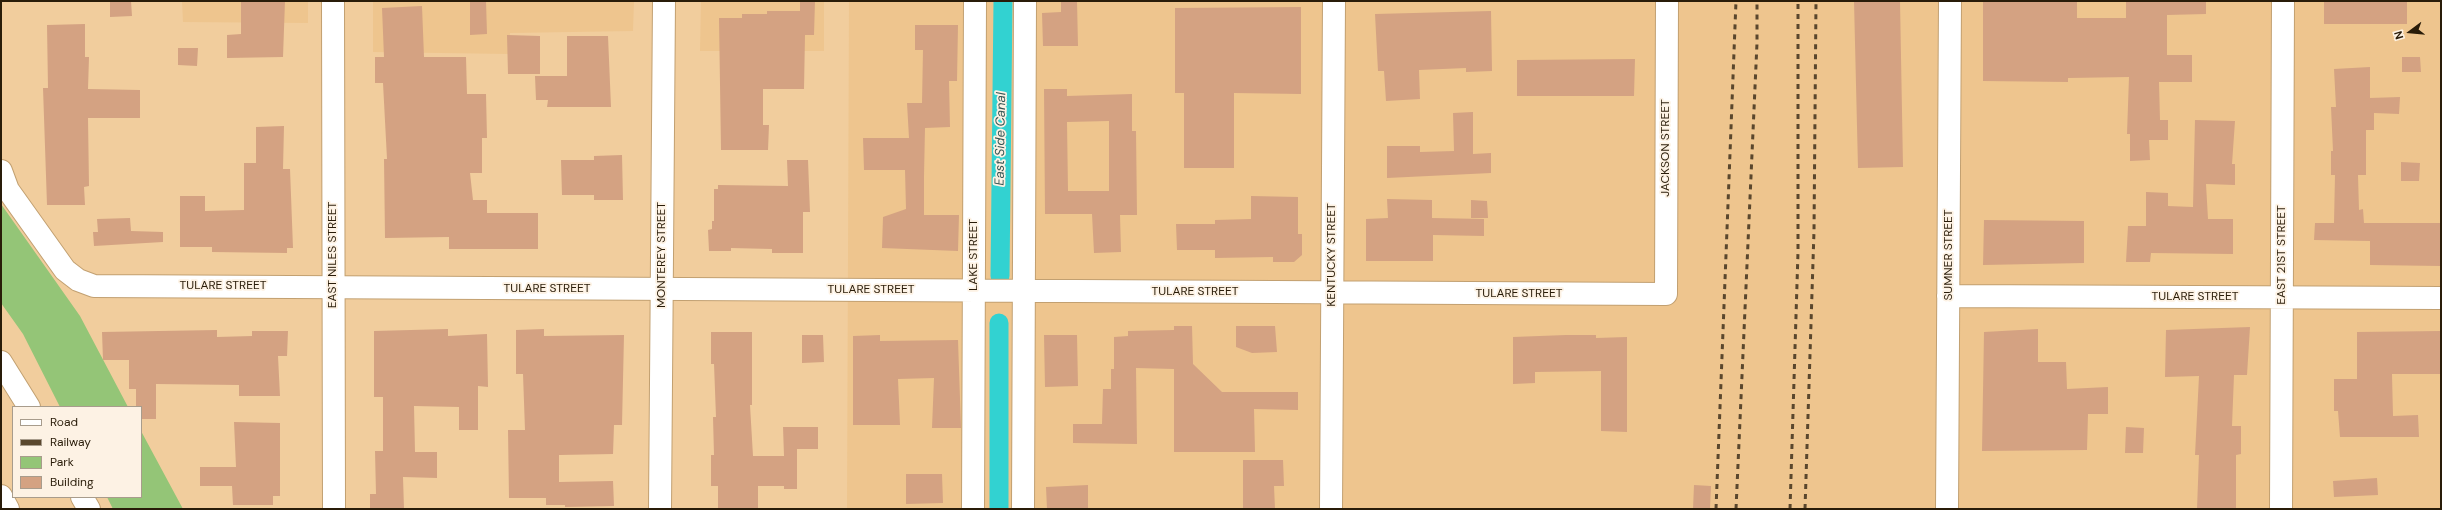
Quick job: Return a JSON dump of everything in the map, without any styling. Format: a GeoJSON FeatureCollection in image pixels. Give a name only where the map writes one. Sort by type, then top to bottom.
{"type":"FeatureCollection","features":[{"type":"Feature","properties":{"kind":"main road","name":"EAST NILES STREET"},"geometry":{"type":"LineString","coordinates":[[333,1],[332,287],[334,509]]}},
{"type":"Feature","properties":{"kind":"main road","name":"MONTEREY STREET"},"geometry":{"type":"LineString","coordinates":[[660,509],[664,1]]}},
{"type":"Feature","properties":{"kind":"main road","name":"LAKE STREET"},"geometry":{"type":"LineString","coordinates":[[973,509],[975,1]]}},
{"type":"Feature","properties":{"kind":"main road"},"geometry":{"type":"LineString","coordinates":[[1023,509],[1025,1]]}},
{"type":"Feature","properties":{"kind":"main road","name":"KENTUCKY STREET"},"geometry":{"type":"LineString","coordinates":[[1331,509],[1334,1]]}},
{"type":"Feature","properties":{"kind":"main road","name":"JACKSON STREET"},"geometry":{"type":"LineString","coordinates":[[1666,294],[1667,1]]}},
{"type":"Feature","properties":{"kind":"main road","name":"SUMNER STREET"},"geometry":{"type":"LineString","coordinates":[[1947,509],[1950,1]]}},
{"type":"Feature","properties":{"kind":"main road","name":"EAST 21ST STREET"},"geometry":{"type":"LineString","coordinates":[[2281,509],[2283,1]]}},
{"type":"Feature","properties":{"kind":"main road","name":"TULARE STREET"},"geometry":{"type":"LineString","coordinates":[[1,171],[8,190],[65,270],[78,280],[94,286],[1666,294]]}},
{"type":"Feature","properties":{"kind":"main road","name":"TULARE STREET"},"geometry":{"type":"LineString","coordinates":[[1948,296],[2441,298]]}},
{"type":"Feature","properties":{"kind":"main road"},"geometry":{"type":"LineString","coordinates":[[1,362],[28,406]]}},
{"type":"Feature","properties":{"kind":"main road"},"geometry":{"type":"LineString","coordinates":[[1,496],[8,509]]}},
{"type":"Feature","properties":{"kind":"main road"},"geometry":{"type":"LineString","coordinates":[[83,498],[89,509]]}},
{"type":"Feature","properties":{"kind":"shaded area"},"geometry":{"type":"Polygon","coordinates":[[[182,1],[308,1],[308,23],[183,22],[182,1]]]}},
{"type":"Feature","properties":{"kind":"shaded area"},"geometry":{"type":"Polygon","coordinates":[[[373,1],[634,1],[633,31],[510,33],[509,54],[373,52],[373,1]]]}},
{"type":"Feature","properties":{"kind":"shaded area"},"geometry":{"type":"Polygon","coordinates":[[[701,1],[824,1],[824,51],[700,51],[701,1]]]}},
{"type":"Feature","properties":{"kind":"shaded area"},"geometry":{"type":"Polygon","coordinates":[[[849,1],[2441,1],[2441,509],[847,509],[849,1]]]}},
{"type":"Feature","properties":{"kind":"green space"},"geometry":{"type":"Polygon","coordinates":[[[1,204],[80,316],[127,406],[59,406],[23,334],[1,303],[1,204]]]}},
{"type":"Feature","properties":{"kind":"green space"},"geometry":{"type":"Polygon","coordinates":[[[142,433],[183,509],[113,509],[108,498],[142,498],[142,433]]]}},
{"type":"Feature","properties":{"kind":"building"},"geometry":{"type":"Polygon","coordinates":[[[110,1],[131,1],[132,16],[110,17],[110,1]]]}},
{"type":"Feature","properties":{"kind":"building"},"geometry":{"type":"Polygon","coordinates":[[[241,1],[285,1],[283,57],[227,58],[227,35],[241,34],[241,1]]]}},
{"type":"Feature","properties":{"kind":"building"},"geometry":{"type":"Polygon","coordinates":[[[470,1],[486,1],[487,34],[470,35],[470,1]]]}},
{"type":"Feature","properties":{"kind":"building"},"geometry":{"type":"Polygon","coordinates":[[[800,1],[815,1],[814,35],[805,35],[804,89],[763,89],[763,125],[769,125],[768,150],[721,150],[719,18],[742,18],[742,14],[767,14],[767,11],[800,11],[800,1]]]}},
{"type":"Feature","properties":{"kind":"building"},"geometry":{"type":"Polygon","coordinates":[[[1061,1],[1077,1],[1078,46],[1043,46],[1042,13],[1061,12],[1061,1]]]}},
{"type":"Feature","properties":{"kind":"building"},"geometry":{"type":"Polygon","coordinates":[[[1854,1],[1900,1],[1903,167],[1858,168],[1854,1]]]}},
{"type":"Feature","properties":{"kind":"building"},"geometry":{"type":"Polygon","coordinates":[[[1983,1],[2077,1],[2077,18],[2126,18],[2126,1],[2206,1],[2206,14],[2167,15],[2167,55],[2192,55],[2192,82],[2159,82],[2160,120],[2168,120],[2168,140],[2149,140],[2150,160],[2130,161],[2130,134],[2127,134],[2129,77],[2068,78],[2068,82],[1983,81],[1983,1]]]}},
{"type":"Feature","properties":{"kind":"building"},"geometry":{"type":"Polygon","coordinates":[[[2324,1],[2407,1],[2407,24],[2324,24],[2324,1]]]}},
{"type":"Feature","properties":{"kind":"building"},"geometry":{"type":"Polygon","coordinates":[[[422,6],[424,57],[466,57],[467,94],[486,94],[487,138],[482,138],[482,173],[470,173],[473,200],[487,200],[487,213],[538,213],[538,249],[449,249],[449,237],[385,238],[384,159],[387,159],[383,83],[375,83],[375,57],[384,57],[382,8],[422,6]]]}},
{"type":"Feature","properties":{"kind":"building"},"geometry":{"type":"Polygon","coordinates":[[[1301,7],[1301,94],[1234,93],[1234,168],[1184,168],[1184,93],[1175,93],[1175,8],[1301,7]]]}},
{"type":"Feature","properties":{"kind":"building"},"geometry":{"type":"Polygon","coordinates":[[[1491,11],[1492,71],[1466,72],[1466,68],[1419,70],[1420,99],[1386,101],[1384,71],[1378,71],[1375,14],[1491,11]]]}},
{"type":"Feature","properties":{"kind":"building"},"geometry":{"type":"Polygon","coordinates":[[[85,24],[85,57],[89,57],[88,89],[140,90],[140,118],[88,118],[89,186],[84,187],[85,205],[47,205],[43,88],[48,88],[47,25],[85,24]]]}},
{"type":"Feature","properties":{"kind":"building"},"geometry":{"type":"Polygon","coordinates":[[[915,25],[958,25],[957,81],[949,81],[950,127],[925,128],[924,215],[959,215],[958,251],[882,248],[883,217],[906,209],[905,170],[864,170],[863,138],[909,138],[907,103],[922,103],[923,50],[915,50],[915,25]]]}},
{"type":"Feature","properties":{"kind":"building"},"geometry":{"type":"Polygon","coordinates":[[[507,35],[540,36],[540,74],[508,74],[507,35]]]}},
{"type":"Feature","properties":{"kind":"building"},"geometry":{"type":"Polygon","coordinates":[[[567,36],[608,36],[611,107],[547,107],[548,100],[536,100],[535,76],[567,76],[567,36]]]}},
{"type":"Feature","properties":{"kind":"building"},"geometry":{"type":"Polygon","coordinates":[[[178,48],[198,48],[197,66],[178,65],[178,48]]]}},
{"type":"Feature","properties":{"kind":"building"},"geometry":{"type":"Polygon","coordinates":[[[2402,57],[2420,57],[2421,72],[2402,72],[2402,57]]]}},
{"type":"Feature","properties":{"kind":"building"},"geometry":{"type":"Polygon","coordinates":[[[1635,59],[1634,96],[1517,96],[1517,60],[1635,59]]]}},
{"type":"Feature","properties":{"kind":"building"},"geometry":{"type":"Polygon","coordinates":[[[2370,67],[2370,98],[2400,97],[2399,114],[2374,113],[2374,130],[2366,130],[2366,175],[2358,175],[2359,210],[2363,209],[2364,223],[2441,223],[2441,266],[2370,265],[2370,241],[2314,240],[2315,223],[2334,223],[2335,175],[2331,175],[2331,151],[2333,151],[2331,107],[2336,107],[2334,69],[2370,67]]]}},
{"type":"Feature","properties":{"kind":"building"},"geometry":{"type":"Polygon","coordinates":[[[1044,89],[1067,89],[1067,96],[1132,94],[1132,131],[1136,131],[1137,215],[1120,215],[1121,252],[1094,253],[1092,214],[1045,214],[1044,89]],[[1109,121],[1067,122],[1068,191],[1109,191],[1109,121]]]}},
{"type":"Feature","properties":{"kind":"building"},"geometry":{"type":"Polygon","coordinates":[[[1473,112],[1473,154],[1491,153],[1491,173],[1387,178],[1387,146],[1420,146],[1420,152],[1454,151],[1453,113],[1473,112]]]}},
{"type":"Feature","properties":{"kind":"building"},"geometry":{"type":"Polygon","coordinates":[[[2195,120],[2235,121],[2232,164],[2235,164],[2235,185],[2206,184],[2208,219],[2233,219],[2233,254],[2151,253],[2150,262],[2126,262],[2128,226],[2146,226],[2146,192],[2168,193],[2168,206],[2193,207],[2195,120]]]}},
{"type":"Feature","properties":{"kind":"building"},"geometry":{"type":"Polygon","coordinates":[[[284,126],[283,169],[290,169],[293,248],[287,248],[287,253],[212,252],[212,247],[180,247],[180,196],[205,196],[205,211],[244,210],[244,163],[256,163],[256,127],[284,126]]]}},
{"type":"Feature","properties":{"kind":"building"},"geometry":{"type":"Polygon","coordinates":[[[622,155],[623,200],[594,200],[594,195],[562,195],[561,160],[594,160],[594,156],[622,155]]]}},
{"type":"Feature","properties":{"kind":"building"},"geometry":{"type":"Polygon","coordinates":[[[787,160],[808,160],[810,212],[803,212],[803,253],[772,253],[772,249],[731,248],[731,251],[709,251],[708,230],[712,229],[712,221],[714,221],[714,189],[718,189],[718,185],[788,186],[787,160]]]}},
{"type":"Feature","properties":{"kind":"building"},"geometry":{"type":"Polygon","coordinates":[[[2401,162],[2420,163],[2419,181],[2401,181],[2401,162]]]}},
{"type":"Feature","properties":{"kind":"building"},"geometry":{"type":"Polygon","coordinates":[[[1251,196],[1298,197],[1298,234],[1302,234],[1302,255],[1294,262],[1273,262],[1273,257],[1215,258],[1215,250],[1177,250],[1176,224],[1215,224],[1215,220],[1251,219],[1251,196]]]}},
{"type":"Feature","properties":{"kind":"building"},"geometry":{"type":"Polygon","coordinates":[[[1387,199],[1432,200],[1432,218],[1484,219],[1484,236],[1433,235],[1433,261],[1366,261],[1366,219],[1388,218],[1387,199]]]}},
{"type":"Feature","properties":{"kind":"building"},"geometry":{"type":"Polygon","coordinates":[[[1471,200],[1487,201],[1488,218],[1471,218],[1471,200]]]}},
{"type":"Feature","properties":{"kind":"building"},"geometry":{"type":"Polygon","coordinates":[[[130,218],[131,231],[163,232],[163,242],[94,246],[93,232],[98,232],[97,219],[130,218]]]}},
{"type":"Feature","properties":{"kind":"building"},"geometry":{"type":"Polygon","coordinates":[[[1984,220],[2084,221],[2084,263],[1983,265],[1984,220]]]}},
{"type":"Feature","properties":{"kind":"building"},"geometry":{"type":"Polygon","coordinates":[[[1174,326],[1192,326],[1193,364],[1222,392],[1298,392],[1298,410],[1254,409],[1255,452],[1174,452],[1174,369],[1136,368],[1137,444],[1073,443],[1073,424],[1102,424],[1103,389],[1111,389],[1111,369],[1114,369],[1114,337],[1128,336],[1128,331],[1174,330],[1174,326]]]}},
{"type":"Feature","properties":{"kind":"building"},"geometry":{"type":"Polygon","coordinates":[[[1236,326],[1275,326],[1277,352],[1252,353],[1236,347],[1236,326]]]}},
{"type":"Feature","properties":{"kind":"building"},"geometry":{"type":"Polygon","coordinates":[[[2250,327],[2247,375],[2234,375],[2232,426],[2241,426],[2241,454],[2236,455],[2236,509],[2197,509],[2199,455],[2195,455],[2199,376],[2165,377],[2166,330],[2250,327]]]}},
{"type":"Feature","properties":{"kind":"building"},"geometry":{"type":"Polygon","coordinates":[[[448,329],[448,336],[487,334],[488,387],[478,386],[478,430],[459,430],[459,407],[414,406],[415,452],[437,452],[437,478],[403,477],[404,509],[370,509],[370,494],[376,494],[375,451],[383,451],[383,397],[374,397],[374,331],[448,329]]]}},
{"type":"Feature","properties":{"kind":"building"},"geometry":{"type":"Polygon","coordinates":[[[544,329],[544,336],[624,335],[622,425],[614,425],[613,454],[559,455],[559,482],[613,481],[614,506],[565,507],[565,505],[546,505],[546,498],[509,498],[508,430],[525,430],[523,374],[516,374],[516,330],[544,329]]]}},
{"type":"Feature","properties":{"kind":"building"},"geometry":{"type":"Polygon","coordinates":[[[2038,329],[2038,362],[2066,362],[2067,389],[2108,387],[2108,414],[2088,414],[2087,450],[1982,451],[1984,332],[2038,329]]]}},
{"type":"Feature","properties":{"kind":"building"},"geometry":{"type":"Polygon","coordinates":[[[217,330],[217,337],[252,336],[252,331],[288,331],[287,356],[278,356],[280,396],[239,396],[239,385],[156,384],[156,419],[142,419],[142,406],[136,406],[136,389],[129,389],[129,360],[103,360],[102,332],[217,330]]]}},
{"type":"Feature","properties":{"kind":"building"},"geometry":{"type":"Polygon","coordinates":[[[2441,331],[2441,374],[2392,374],[2393,416],[2418,415],[2419,437],[2340,437],[2338,411],[2334,411],[2334,379],[2357,379],[2357,332],[2441,331]]]}},
{"type":"Feature","properties":{"kind":"building"},"geometry":{"type":"Polygon","coordinates":[[[711,332],[752,332],[752,405],[750,405],[753,456],[784,456],[783,427],[818,427],[818,449],[797,449],[797,489],[784,489],[784,486],[758,486],[758,509],[718,509],[718,486],[711,486],[711,455],[714,455],[713,417],[716,417],[714,364],[711,364],[711,332]]]}},
{"type":"Feature","properties":{"kind":"building"},"geometry":{"type":"Polygon","coordinates":[[[802,335],[823,335],[824,362],[802,363],[802,335]]]}},
{"type":"Feature","properties":{"kind":"building"},"geometry":{"type":"Polygon","coordinates":[[[880,335],[880,341],[958,340],[961,428],[932,428],[934,378],[898,379],[900,425],[853,425],[853,336],[880,335]]]}},
{"type":"Feature","properties":{"kind":"building"},"geometry":{"type":"Polygon","coordinates":[[[1044,335],[1077,335],[1078,386],[1045,387],[1044,335]]]}},
{"type":"Feature","properties":{"kind":"building"},"geometry":{"type":"Polygon","coordinates":[[[1596,335],[1596,338],[1627,337],[1627,432],[1601,431],[1601,371],[1535,372],[1535,383],[1513,384],[1513,337],[1596,335]]]}},
{"type":"Feature","properties":{"kind":"building"},"geometry":{"type":"Polygon","coordinates":[[[234,422],[280,423],[280,496],[273,496],[273,505],[233,505],[232,486],[200,486],[200,467],[236,467],[234,422]]]}},
{"type":"Feature","properties":{"kind":"building"},"geometry":{"type":"Polygon","coordinates":[[[2126,427],[2144,428],[2143,453],[2125,453],[2126,427]]]}},
{"type":"Feature","properties":{"kind":"building"},"geometry":{"type":"Polygon","coordinates":[[[1243,460],[1283,460],[1284,486],[1274,486],[1275,509],[1243,509],[1243,460]]]}},
{"type":"Feature","properties":{"kind":"building"},"geometry":{"type":"Polygon","coordinates":[[[906,474],[942,474],[943,503],[906,504],[906,474]]]}},
{"type":"Feature","properties":{"kind":"building"},"geometry":{"type":"Polygon","coordinates":[[[2377,478],[2378,495],[2334,497],[2333,481],[2377,478]]]}},
{"type":"Feature","properties":{"kind":"building"},"geometry":{"type":"Polygon","coordinates":[[[1088,485],[1088,508],[1047,509],[1046,487],[1088,485]]]}},
{"type":"Feature","properties":{"kind":"building"},"geometry":{"type":"Polygon","coordinates":[[[1694,485],[1711,486],[1710,509],[1693,509],[1694,485]]]}},
{"type":"Feature","properties":{"kind":"waterway","name":"East Side Canal"},"geometry":{"type":"LineString","coordinates":[[1000,276],[1003,1]]}},
{"type":"Feature","properties":{"kind":"waterway","name":"East Side Canal"},"geometry":{"type":"LineString","coordinates":[[999,323],[999,509]]}},
{"type":"Feature","properties":{"kind":"railway"},"geometry":{"type":"LineString","coordinates":[[1716,509],[1736,1]]}},
{"type":"Feature","properties":{"kind":"railway"},"geometry":{"type":"LineString","coordinates":[[1736,509],[1757,43],[1757,1]]}},
{"type":"Feature","properties":{"kind":"railway"},"geometry":{"type":"LineString","coordinates":[[1790,509],[1798,252],[1798,1]]}},
{"type":"Feature","properties":{"kind":"railway"},"geometry":{"type":"LineString","coordinates":[[1805,509],[1814,231],[1816,1]]}}]}
